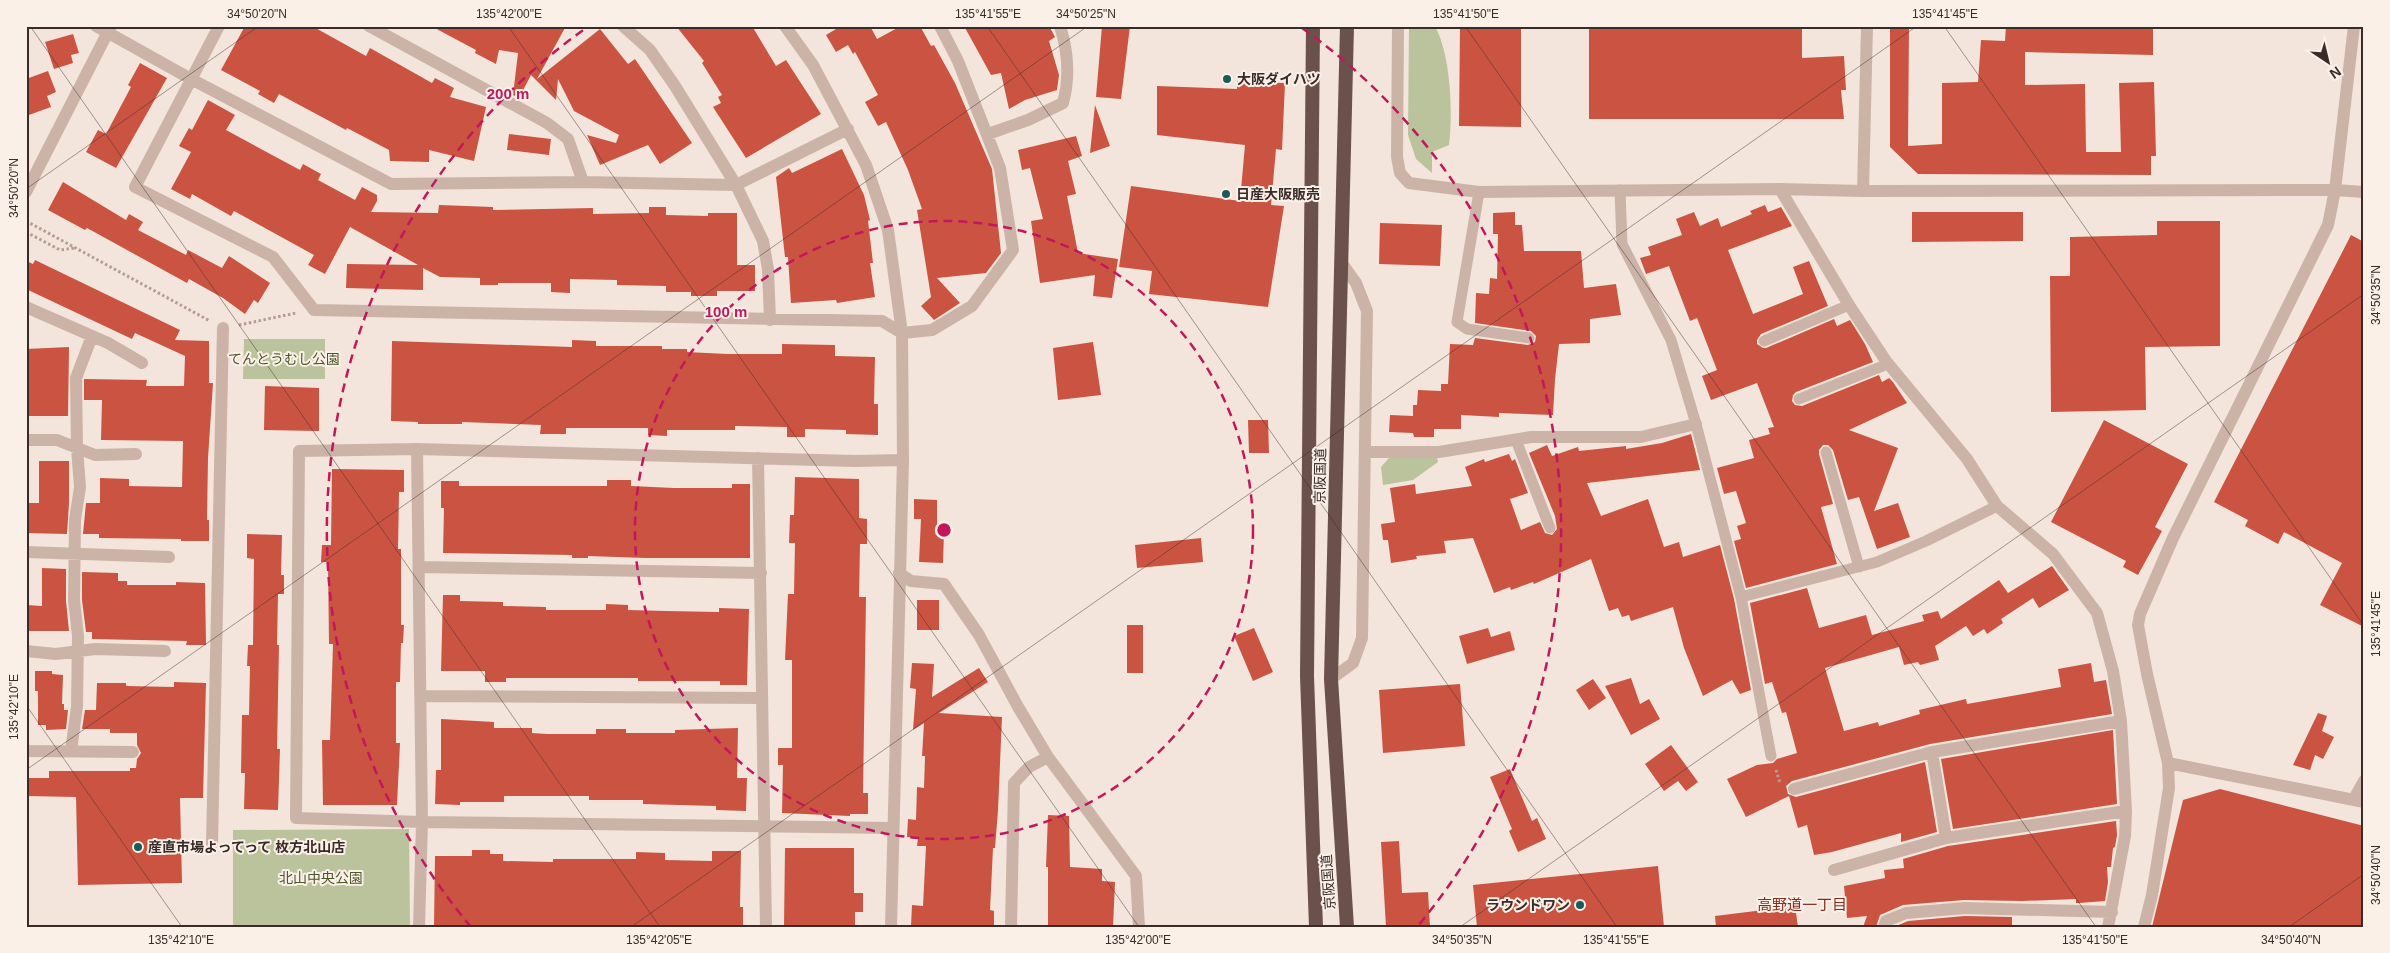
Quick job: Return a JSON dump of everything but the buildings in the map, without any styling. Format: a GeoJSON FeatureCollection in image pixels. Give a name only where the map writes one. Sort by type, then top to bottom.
{"type":"FeatureCollection","features":[{"type":"Feature","properties":{"kind":"highway","name":"京阪国道"},"geometry":{"type":"LineString","coordinates":[[1313,26],[1307,676],[1316,927]]}},
{"type":"Feature","properties":{"kind":"highway","name":"京阪国道"},"geometry":{"type":"LineString","coordinates":[[1347,26],[1331,678],[1347,927]]}},
{"type":"Feature","properties":{"kind":"street"},"geometry":{"type":"LineString","coordinates":[[96,26],[110,29],[191,79],[391,184],[583,182],[736,185],[848,129]]}},
{"type":"Feature","properties":{"kind":"street"},"geometry":{"type":"LineString","coordinates":[[219,26],[135,187],[273,257],[314,310],[882,321],[902,333],[932,330],[972,306],[1013,250],[1000,168],[958,61],[940,26]]}},
{"type":"Feature","properties":{"kind":"street"},"geometry":{"type":"LineString","coordinates":[[369,26],[547,123],[568,139],[583,182]]}},
{"type":"Feature","properties":{"kind":"street"},"geometry":{"type":"LineString","coordinates":[[622,26],[650,50],[675,86],[736,185],[763,241],[768,269],[770,320]]}},
{"type":"Feature","properties":{"kind":"street"},"geometry":{"type":"LineString","coordinates":[[785,26],[813,65],[866,165],[888,230],[902,333],[903,460],[892,828],[891,927]]}},
{"type":"Feature","properties":{"kind":"street"},"geometry":{"type":"LineString","coordinates":[[988,134],[1028,120],[1063,103],[1066,88],[1067,48],[1060,26]]}},
{"type":"Feature","properties":{"kind":"street"},"geometry":{"type":"LineString","coordinates":[[1398,26],[1397,157],[1400,173],[1409,184],[1479,192],[1780,188],[1863,190],[2335,190],[2364,192]]}},
{"type":"Feature","properties":{"kind":"street"},"geometry":{"type":"LineString","coordinates":[[1863,190],[1867,26]]}},
{"type":"Feature","properties":{"kind":"street"},"geometry":{"type":"LineString","coordinates":[[2144,927],[2152,894],[2169,788],[2168,763],[2147,674],[2138,624],[2140,614],[2173,538],[2328,224],[2335,190],[2354,26]]}},
{"type":"Feature","properties":{"kind":"street"},"geometry":{"type":"LineString","coordinates":[[26,192],[110,29]]}},
{"type":"Feature","properties":{"kind":"street"},"geometry":{"type":"LineString","coordinates":[[1780,188],[1849,305],[1888,364],[1967,459],[1997,506],[2053,554],[2097,613],[2113,670],[2121,720],[2126,811],[2112,912],[2108,927]]}},
{"type":"Feature","properties":{"kind":"street"},"geometry":{"type":"LineString","coordinates":[[1331,678],[1353,663],[1362,638],[1367,311],[1356,283],[1341,262]]}},
{"type":"Feature","properties":{"kind":"street"},"geometry":{"type":"LineString","coordinates":[[26,307],[92,336],[142,363]]}},
{"type":"Feature","properties":{"kind":"street"},"geometry":{"type":"LineString","coordinates":[[212,844],[223,328]]}},
{"type":"Feature","properties":{"kind":"street"},"geometry":{"type":"LineString","coordinates":[[71,751],[77,706],[78,651],[74,600],[75,520],[80,487],[77,448],[76,378],[92,336]]}},
{"type":"Feature","properties":{"kind":"street"},"geometry":{"type":"LineString","coordinates":[[1365,452],[1439,452],[1531,437],[1641,437],[1696,424]]}},
{"type":"Feature","properties":{"kind":"street"},"geometry":{"type":"LineString","coordinates":[[26,440],[58,440],[94,454],[136,454]]}},
{"type":"Feature","properties":{"kind":"street"},"geometry":{"type":"LineString","coordinates":[[892,828],[422,822],[296,818],[299,451],[418,449],[854,461],[903,460]]}},
{"type":"Feature","properties":{"kind":"street"},"geometry":{"type":"LineString","coordinates":[[418,449],[422,822],[419,927]]}},
{"type":"Feature","properties":{"kind":"street"},"geometry":{"type":"LineString","coordinates":[[758,458],[766,927]]}},
{"type":"Feature","properties":{"kind":"street"},"geometry":{"type":"LineString","coordinates":[[26,552],[169,557]]}},
{"type":"Feature","properties":{"kind":"street"},"geometry":{"type":"LineString","coordinates":[[420,567],[761,573]]}},
{"type":"Feature","properties":{"kind":"street"},"geometry":{"type":"LineString","coordinates":[[899,573],[911,581],[944,584],[979,635],[1016,705],[1048,757],[1136,876],[1139,927]]}},
{"type":"Feature","properties":{"kind":"street"},"geometry":{"type":"LineString","coordinates":[[26,651],[56,654],[95,649],[165,651]]}},
{"type":"Feature","properties":{"kind":"street"},"geometry":{"type":"LineString","coordinates":[[421,696],[761,698]]}},
{"type":"Feature","properties":{"kind":"street"},"geometry":{"type":"LineString","coordinates":[[1794,789],[1932,752],[2121,720]]}},
{"type":"Feature","properties":{"kind":"street"},"geometry":{"type":"LineString","coordinates":[[26,751],[133,752]]}},
{"type":"Feature","properties":{"kind":"street"},"geometry":{"type":"LineString","coordinates":[[1932,752],[1946,838]]}},
{"type":"Feature","properties":{"kind":"street"},"geometry":{"type":"LineString","coordinates":[[1011,927],[1014,783],[1029,767],[1048,757]]}},
{"type":"Feature","properties":{"kind":"street"},"geometry":{"type":"LineString","coordinates":[[2168,763],[2359,800],[2364,781]]}},
{"type":"Feature","properties":{"kind":"street"},"geometry":{"type":"LineString","coordinates":[[1834,870],[1946,838],[2126,811]]}},
{"type":"Feature","properties":{"kind":"street"},"geometry":{"type":"LineString","coordinates":[[1884,927],[1886,921],[1906,913],[1965,908],[2112,912]]}},
{"type":"Feature","properties":{"kind":"lane"},"geometry":{"type":"LineString","coordinates":[[1620,190],[1622,244],[1671,340],[1696,424],[1741,597],[1771,756]]}},
{"type":"Feature","properties":{"kind":"lane"},"geometry":{"type":"LineString","coordinates":[[1479,192],[1457,322],[1467,329],[1529,338]]}},
{"type":"Feature","properties":{"kind":"lane"},"geometry":{"type":"LineString","coordinates":[[1764,341],[1849,305]]}},
{"type":"Feature","properties":{"kind":"lane"},"geometry":{"type":"LineString","coordinates":[[1799,399],[1888,364]]}},
{"type":"Feature","properties":{"kind":"lane"},"geometry":{"type":"LineString","coordinates":[[1516,440],[1550,528]]}},
{"type":"Feature","properties":{"kind":"lane"},"geometry":{"type":"LineString","coordinates":[[1826,452],[1859,567]]}},
{"type":"Feature","properties":{"kind":"lane"},"geometry":{"type":"LineString","coordinates":[[1741,597],[1877,562],[1926,541],[1997,506]]}},
{"type":"Feature","properties":{"kind":"path"},"geometry":{"type":"LineString","coordinates":[[26,221],[223,328],[314,310]]}},
{"type":"Feature","properties":{"kind":"path"},"geometry":{"type":"LineString","coordinates":[[26,232],[60,250],[75,248]]}},
{"type":"Feature","properties":{"kind":"green space"},"geometry":{"type":"Polygon","coordinates":[[[1409,26],[1435,26],[1448,68],[1451,101],[1449,145],[1432,152],[1432,173],[1416,159],[1408,135],[1409,26]]]}},
{"type":"Feature","properties":{"kind":"green space","name":"てんとうむし公園"},"geometry":{"type":"Polygon","coordinates":[[[244,339],[325,339],[325,379],[243,379],[244,339]]]}},
{"type":"Feature","properties":{"kind":"green space"},"geometry":{"type":"Polygon","coordinates":[[[1437,457],[1438,462],[1413,480],[1383,485],[1381,467],[1389,458],[1437,457]]]}},
{"type":"Feature","properties":{"kind":"green space","name":"北山中央公園"},"geometry":{"type":"Polygon","coordinates":[[[409,829],[410,927],[233,927],[233,830],[409,829]]]}},
{"type":"Feature","properties":{"kind":"place","name":"大阪ダイハツ"},"geometry":{"type":"Point","coordinates":[1227,79]}},
{"type":"Feature","properties":{"kind":"place","name":"日産大阪販売"},"geometry":{"type":"Point","coordinates":[1226,194]}},
{"type":"Feature","properties":{"kind":"place","name":"産直市場よってって 枚方北山店"},"geometry":{"type":"Point","coordinates":[138,847]}},
{"type":"Feature","properties":{"kind":"place","name":"ラウンドワン"},"geometry":{"type":"Point","coordinates":[1580,905]}},
{"type":"Feature","properties":{"kind":"district","name":"高野道一丁目"},"geometry":{"type":"Point","coordinates":[1802,904]}}]}
